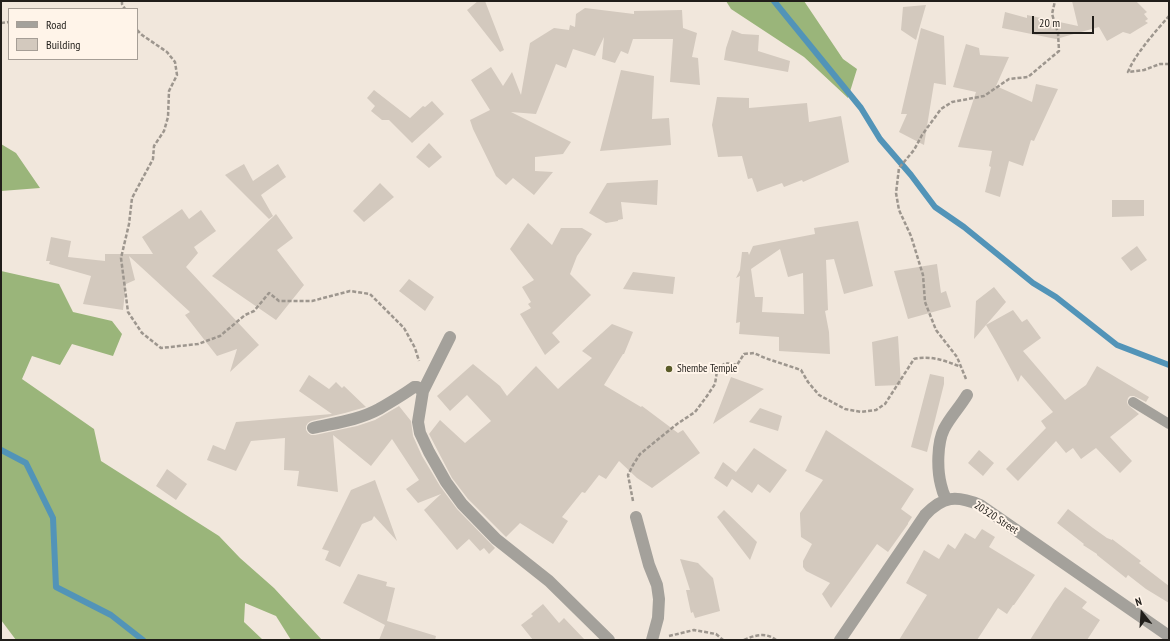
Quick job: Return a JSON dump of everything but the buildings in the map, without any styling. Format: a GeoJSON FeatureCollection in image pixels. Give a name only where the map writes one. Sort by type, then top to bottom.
{"type":"FeatureCollection","features":[{"type":"Feature","properties":{"kind":"street"},"geometry":{"type":"LineString","coordinates":[[450,337],[418,389],[418,422],[420,433],[429,452],[446,482],[462,504],[496,540],[549,581],[609,640]]}},
{"type":"Feature","properties":{"kind":"street"},"geometry":{"type":"LineString","coordinates":[[313,428],[357,418],[378,410],[399,397],[418,389]]}},
{"type":"Feature","properties":{"kind":"street"},"geometry":{"type":"LineString","coordinates":[[946,500],[941,484],[939,456],[940,445],[943,431],[967,395]]}},
{"type":"Feature","properties":{"kind":"street","name":"20320 Street"},"geometry":{"type":"LineString","coordinates":[[840,640],[925,515],[934,506],[946,500],[966,499],[980,505],[1169,636]]}},
{"type":"Feature","properties":{"kind":"street"},"geometry":{"type":"LineString","coordinates":[[636,517],[649,565],[657,585],[659,599],[658,618],[652,640]]}},
{"type":"Feature","properties":{"kind":"lane"},"geometry":{"type":"LineString","coordinates":[[1133,402],[1169,424]]}},
{"type":"Feature","properties":{"kind":"path"},"geometry":{"type":"LineString","coordinates":[[967,395],[966,378],[962,368],[957,357],[936,330],[925,302],[923,275],[911,236],[899,210],[896,193],[900,168],[914,150],[922,135],[942,109],[952,102],[984,96],[1008,79],[1028,77],[1059,51],[1058,33],[1052,14],[1055,1]]}},
{"type":"Feature","properties":{"kind":"path"},"geometry":{"type":"LineString","coordinates":[[1169,16],[1148,41],[1128,72],[1144,70],[1160,64],[1169,64]]}},
{"type":"Feature","properties":{"kind":"path"},"geometry":{"type":"LineString","coordinates":[[138,31],[167,52],[175,62],[177,75],[169,91],[168,117],[164,131],[154,146],[153,159],[132,198],[130,224],[121,258],[128,312],[142,333],[161,348],[198,344],[220,336],[245,315],[254,311],[269,293],[279,301],[312,301],[350,291],[370,294],[404,328],[415,348],[420,367],[418,389]]}},
{"type":"Feature","properties":{"kind":"path"},"geometry":{"type":"LineString","coordinates":[[636,517],[628,475],[633,465],[640,454],[677,424],[695,412],[715,384],[717,371],[724,363],[737,364],[744,354],[754,353],[801,370],[808,382],[819,395],[845,409],[861,412],[876,410],[885,404],[914,359],[923,357],[942,360],[962,368]]}},
{"type":"Feature","properties":{"kind":"path"},"geometry":{"type":"LineString","coordinates":[[668,636],[694,630],[716,634],[723,640]]}},
{"type":"Feature","properties":{"kind":"path"},"geometry":{"type":"LineString","coordinates":[[744,640],[754,635],[771,636],[776,640]]}},
{"type":"Feature","properties":{"kind":"green space"},"geometry":{"type":"Polygon","coordinates":[[[726,1],[804,1],[843,59],[857,69],[848,98],[804,57],[731,9],[726,1]]]}},
{"type":"Feature","properties":{"kind":"green space"},"geometry":{"type":"Polygon","coordinates":[[[1,144],[16,153],[40,188],[1,191],[1,144]]]}},
{"type":"Feature","properties":{"kind":"green space"},"geometry":{"type":"Polygon","coordinates":[[[1,271],[59,284],[73,312],[112,321],[122,334],[113,356],[72,344],[60,365],[32,356],[22,379],[94,429],[101,461],[219,536],[240,558],[274,588],[322,640],[291,640],[276,616],[245,603],[244,622],[263,640],[16,640],[1,620],[1,271]]]}},
{"type":"Feature","properties":{"kind":"waterway"},"geometry":{"type":"LineString","coordinates":[[774,1],[861,108],[880,139],[911,175],[935,207],[964,227],[1033,283],[1056,297],[1117,345],[1169,365]]}},
{"type":"Feature","properties":{"kind":"waterway"},"geometry":{"type":"LineString","coordinates":[[1,450],[26,463],[53,518],[56,587],[111,615],[143,640]]}},
{"type":"Feature","properties":{"kind":"place","name":"Shembe Temple"},"geometry":{"type":"Point","coordinates":[669,369]}}]}
